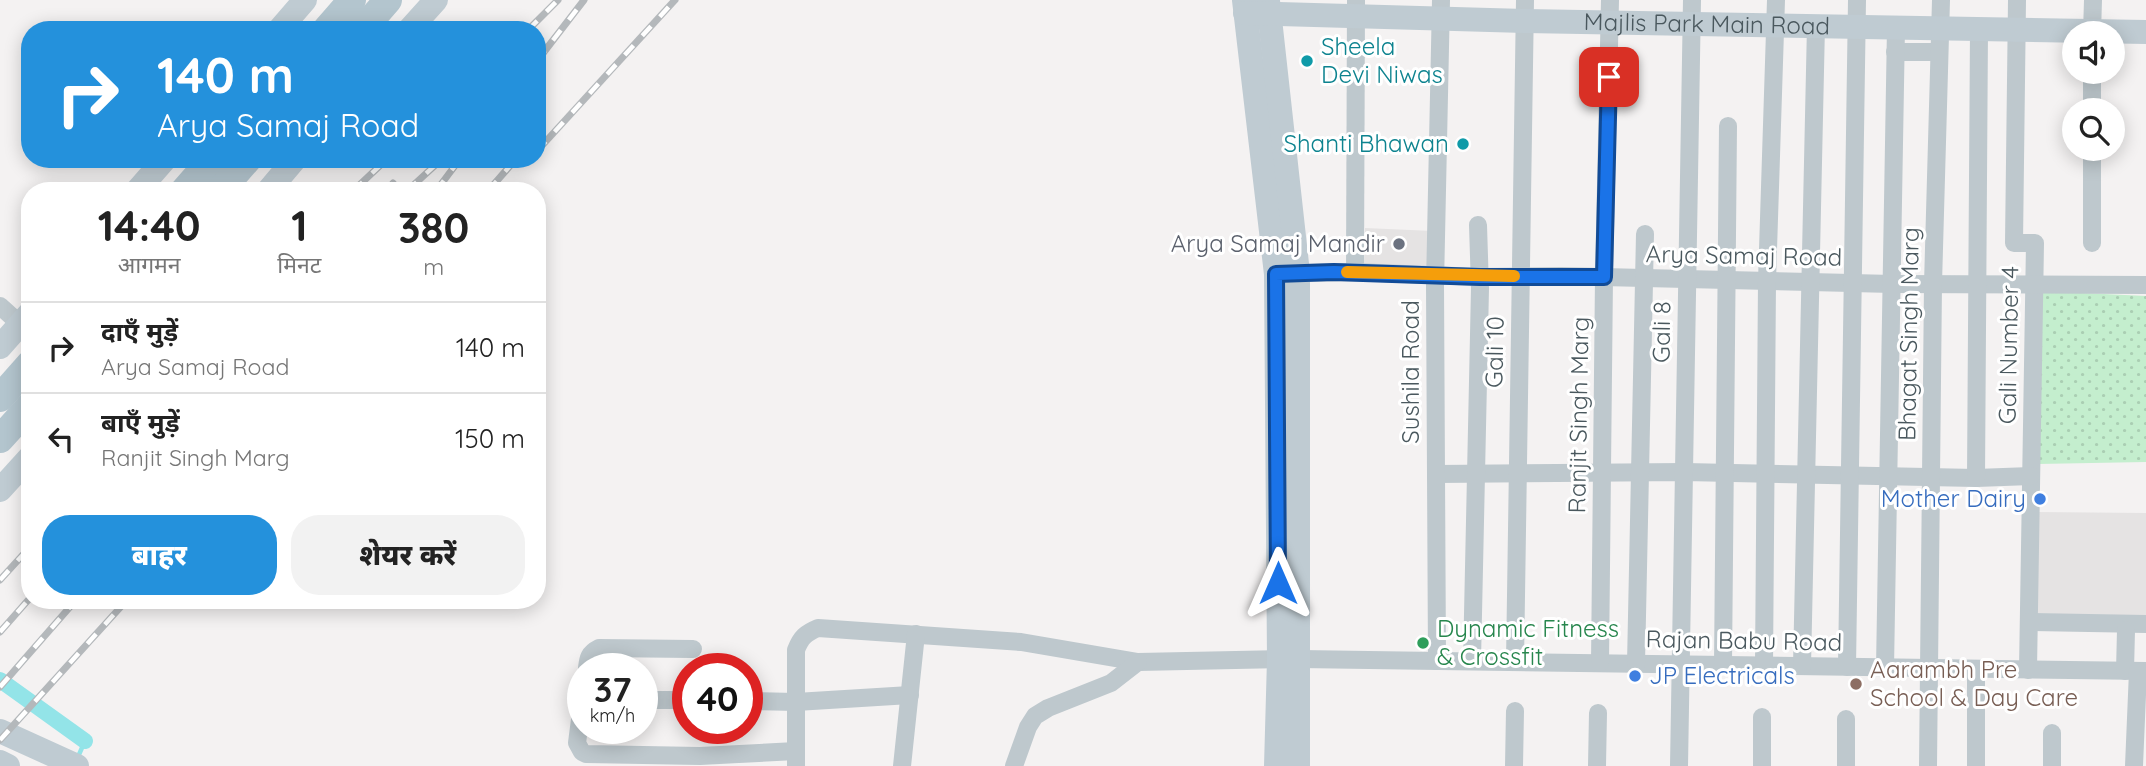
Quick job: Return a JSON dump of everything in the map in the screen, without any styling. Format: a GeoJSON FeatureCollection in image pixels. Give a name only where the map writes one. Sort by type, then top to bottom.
{"type":"FeatureCollection","features":[{"type":"Feature","properties":{"kind":"main road"},"geometry":{"type":"LineString","coordinates":[[334,21],[352,0]]}},
{"type":"Feature","properties":{"kind":"main road"},"geometry":{"type":"LineString","coordinates":[[370,21],[388,0]]}},
{"type":"Feature","properties":{"kind":"main road"},"geometry":{"type":"LineString","coordinates":[[208,180],[231,168]]}},
{"type":"Feature","properties":{"kind":"main road"},"geometry":{"type":"LineString","coordinates":[[0,398],[21,374]]}},
{"type":"Feature","properties":{"kind":"main road"},"geometry":{"type":"LineString","coordinates":[[0,439],[21,415]]}},
{"type":"Feature","properties":{"kind":"street"},"geometry":{"type":"LineString","coordinates":[[287,21],[305,0]]}},
{"type":"Feature","properties":{"kind":"street"},"geometry":{"type":"LineString","coordinates":[[417,21],[436,0]]}},
{"type":"Feature","properties":{"kind":"street"},"geometry":{"type":"LineString","coordinates":[[1847,667],[1857,0]]}},
{"type":"Feature","properties":{"kind":"street","name":"Bhagat Singh Marg"},"geometry":{"type":"LineString","coordinates":[[1927,766],[1933,284],[1941,0]]}},
{"type":"Feature","properties":{"kind":"street","name":"Gali Number 4"},"geometry":{"type":"LineString","coordinates":[[2017,0],[2014,243],[2035,243],[2028,670]]}},
{"type":"Feature","properties":{"kind":"street"},"geometry":{"type":"LineString","coordinates":[[2092,21],[2093,0]]}},
{"type":"Feature","properties":{"kind":"street"},"geometry":{"type":"LineString","coordinates":[[1257,7],[1287,274],[1289,659],[1298,766]]}},
{"type":"Feature","properties":{"kind":"street","name":"Majlis Park Main Road"},"geometry":{"type":"LineString","coordinates":[[1257,7],[1776,12],[1816,25],[1896,27],[1940,40],[1979,29],[2062,31]]}},
{"type":"Feature","properties":{"kind":"street"},"geometry":{"type":"LineString","coordinates":[[1355,272],[1356,8]]}},
{"type":"Feature","properties":{"kind":"street","name":"Sushila Road"},"geometry":{"type":"LineString","coordinates":[[1437,661],[1436,275],[1441,10]]}},
{"type":"Feature","properties":{"kind":"street","name":"Gali 10"},"geometry":{"type":"LineString","coordinates":[[1515,662],[1525,10]]}},
{"type":"Feature","properties":{"kind":"street","name":"Ranjit Singh Marg"},"geometry":{"type":"LineString","coordinates":[[1600,663],[1610,11]]}},
{"type":"Feature","properties":{"kind":"street","name":"Gali 8"},"geometry":{"type":"LineString","coordinates":[[1679,766],[1691,12]]}},
{"type":"Feature","properties":{"kind":"street"},"geometry":{"type":"LineString","coordinates":[[1764,666],[1767,281],[1776,12]]}},
{"type":"Feature","properties":{"kind":"street"},"geometry":{"type":"LineString","coordinates":[[1802,666],[1816,25]]}},
{"type":"Feature","properties":{"kind":"street"},"geometry":{"type":"LineString","coordinates":[[1885,668],[1896,27]]}},
{"type":"Feature","properties":{"kind":"street"},"geometry":{"type":"LineString","coordinates":[[1976,478],[1979,29]]}},
{"type":"Feature","properties":{"kind":"street","name":"Majlis Park Main Road"},"geometry":{"type":"LineString","coordinates":[[2125,32],[2146,32]]}},
{"type":"Feature","properties":{"kind":"street"},"geometry":{"type":"LineString","coordinates":[[1895,52],[1940,40]]}},
{"type":"Feature","properties":{"kind":"street"},"geometry":{"type":"LineString","coordinates":[[1723,665],[1728,126]]}},
{"type":"Feature","properties":{"kind":"street"},"geometry":{"type":"LineString","coordinates":[[2092,161],[2092,243]]}},
{"type":"Feature","properties":{"kind":"street"},"geometry":{"type":"LineString","coordinates":[[145,182],[157,168]]}},
{"type":"Feature","properties":{"kind":"street"},"geometry":{"type":"LineString","coordinates":[[276,182],[288,168]]}},
{"type":"Feature","properties":{"kind":"street"},"geometry":{"type":"LineString","coordinates":[[1472,661],[1480,277],[1478,225]]}},
{"type":"Feature","properties":{"kind":"street"},"geometry":{"type":"LineString","coordinates":[[1636,664],[1645,234]]}},
{"type":"Feature","properties":{"kind":"street","name":"Arya Samaj Road"},"geometry":{"type":"LineString","coordinates":[[1287,274],[1355,272],[1480,277],[1604,277],[1893,284],[2146,285]]}},
{"type":"Feature","properties":{"kind":"street"},"geometry":{"type":"LineString","coordinates":[[0,306],[21,316]]}},
{"type":"Feature","properties":{"kind":"street"},"geometry":{"type":"LineString","coordinates":[[0,346],[21,322]]}},
{"type":"Feature","properties":{"kind":"street"},"geometry":{"type":"LineString","coordinates":[[0,490],[21,467]]}},
{"type":"Feature","properties":{"kind":"street"},"geometry":{"type":"LineString","coordinates":[[1436,474],[1685,472],[1976,478],[2031,476]]}},
{"type":"Feature","properties":{"kind":"street"},"geometry":{"type":"LineString","coordinates":[[2029,622],[2146,624]]}},
{"type":"Feature","properties":{"kind":"street","name":"Rajan Babu Road"},"geometry":{"type":"LineString","coordinates":[[796,702],[796,650],[807,632],[818,628],[1021,642],[1138,662],[1289,659],[2136,671]]}},
{"type":"Feature","properties":{"kind":"street"},"geometry":{"type":"LineString","coordinates":[[2126,630],[2136,671],[2134,766]]}},
{"type":"Feature","properties":{"kind":"street"},"geometry":{"type":"LineString","coordinates":[[902,766],[916,634]]}},
{"type":"Feature","properties":{"kind":"street"},"geometry":{"type":"LineString","coordinates":[[591,653],[599,648],[693,649]]}},
{"type":"Feature","properties":{"kind":"street"},"geometry":{"type":"LineString","coordinates":[[1276,766],[1289,659]]}},
{"type":"Feature","properties":{"kind":"street"},"geometry":{"type":"LineString","coordinates":[[1014,766],[1028,727],[1035,716],[1048,708],[1111,683],[1138,662]]}},
{"type":"Feature","properties":{"kind":"street"},"geometry":{"type":"LineString","coordinates":[[1976,669],[1976,766]]}},
{"type":"Feature","properties":{"kind":"street"},"geometry":{"type":"LineString","coordinates":[[763,701],[910,695]]}},
{"type":"Feature","properties":{"kind":"street"},"geometry":{"type":"LineString","coordinates":[[578,744],[586,754],[796,759],[796,702]]}},
{"type":"Feature","properties":{"kind":"street"},"geometry":{"type":"LineString","coordinates":[[1514,766],[1515,712]]}},
{"type":"Feature","properties":{"kind":"street"},"geometry":{"type":"LineString","coordinates":[[1597,766],[1598,713]]}},
{"type":"Feature","properties":{"kind":"street"},"geometry":{"type":"LineString","coordinates":[[1762,717],[1762,766]]}},
{"type":"Feature","properties":{"kind":"street"},"geometry":{"type":"LineString","coordinates":[[1846,719],[1846,766]]}},
{"type":"Feature","properties":{"kind":"street"},"geometry":{"type":"LineString","coordinates":[[0,731],[70,763]]}},
{"type":"Feature","properties":{"kind":"street"},"geometry":{"type":"LineString","coordinates":[[2052,733],[2052,766]]}},
{"type":"Feature","properties":{"kind":"street"},"geometry":{"type":"LineString","coordinates":[[0,762],[8,766]]}},
{"type":"Feature","properties":{"kind":"shaded area"},"geometry":{"type":"Polygon","coordinates":[[[1365,228],[1433,231],[1431,268],[1364,267],[1365,228]]]}},
{"type":"Feature","properties":{"kind":"shaded area"},"geometry":{"type":"Polygon","coordinates":[[[2037,512],[2146,513],[2146,619],[2036,617],[2037,512]]]}},
{"type":"Feature","properties":{"kind":"green space"},"geometry":{"type":"Polygon","coordinates":[[[2040,291],[2146,296],[2146,462],[2038,464],[2040,291]]]}},
{"type":"Feature","properties":{"kind":"waterway"},"geometry":{"type":"LineString","coordinates":[[0,680],[85,741]]}},
{"type":"Feature","properties":{"kind":"waterway"},"geometry":{"type":"LineString","coordinates":[[77,759],[85,741]]}},
{"type":"Feature","properties":{"kind":"railway"},"geometry":{"type":"LineString","coordinates":[[537,21],[558,0]]}},
{"type":"Feature","properties":{"kind":"railway"},"geometry":{"type":"LineString","coordinates":[[546,49],[584,0]]}},
{"type":"Feature","properties":{"kind":"railway"},"geometry":{"type":"LineString","coordinates":[[546,141],[675,0]]}},
{"type":"Feature","properties":{"kind":"railway"},"geometry":{"type":"LineString","coordinates":[[363,182],[377,168]]}},
{"type":"Feature","properties":{"kind":"railway"},"geometry":{"type":"LineString","coordinates":[[417,182],[432,168]]}},
{"type":"Feature","properties":{"kind":"railway"},"geometry":{"type":"LineString","coordinates":[[443,182],[453,168]]}},
{"type":"Feature","properties":{"kind":"railway"},"geometry":{"type":"LineString","coordinates":[[496,182],[508,168]]}},
{"type":"Feature","properties":{"kind":"railway"},"geometry":{"type":"LineString","coordinates":[[0,580],[21,557]]}},
{"type":"Feature","properties":{"kind":"railway"},"geometry":{"type":"LineString","coordinates":[[0,632],[21,608]]}},
{"type":"Feature","properties":{"kind":"railway"},"geometry":{"type":"LineString","coordinates":[[0,687],[68,609]]}},
{"type":"Feature","properties":{"kind":"railway"},"geometry":{"type":"LineString","coordinates":[[0,740],[119,609]]}},
{"type":"Feature","properties":{"kind":"slow traffic"},"geometry":{"type":"LineString","coordinates":[[1347,272],[1514,276]]}},
{"type":"Feature","properties":{"kind":"place","name":"Sheela Devi Niwas"},"geometry":{"type":"Point","coordinates":[1307,61]}},
{"type":"Feature","properties":{"kind":"place","name":"Shanti Bhawan"},"geometry":{"type":"Point","coordinates":[1463,144]}},
{"type":"Feature","properties":{"kind":"place","name":"Arya Samaj Mandir"},"geometry":{"type":"Point","coordinates":[1399,244]}},
{"type":"Feature","properties":{"kind":"place","name":"Mother Dairy"},"geometry":{"type":"Point","coordinates":[2040,499]}},
{"type":"Feature","properties":{"kind":"place","name":"Dynamic Fitness & Crossfit"},"geometry":{"type":"Point","coordinates":[1423,643]}},
{"type":"Feature","properties":{"kind":"place","name":"JP Electricals"},"geometry":{"type":"Point","coordinates":[1635,676]}},
{"type":"Feature","properties":{"kind":"place","name":"Aarambh Pre School & Day Care"},"geometry":{"type":"Point","coordinates":[1856,684]}},
{"type":"Feature","properties":{"kind":"route"},"geometry":{"type":"LineString","coordinates":[[1278,583],[1276,274],[1334,272],[1480,277],[1604,277],[1609,77]]}}]}
